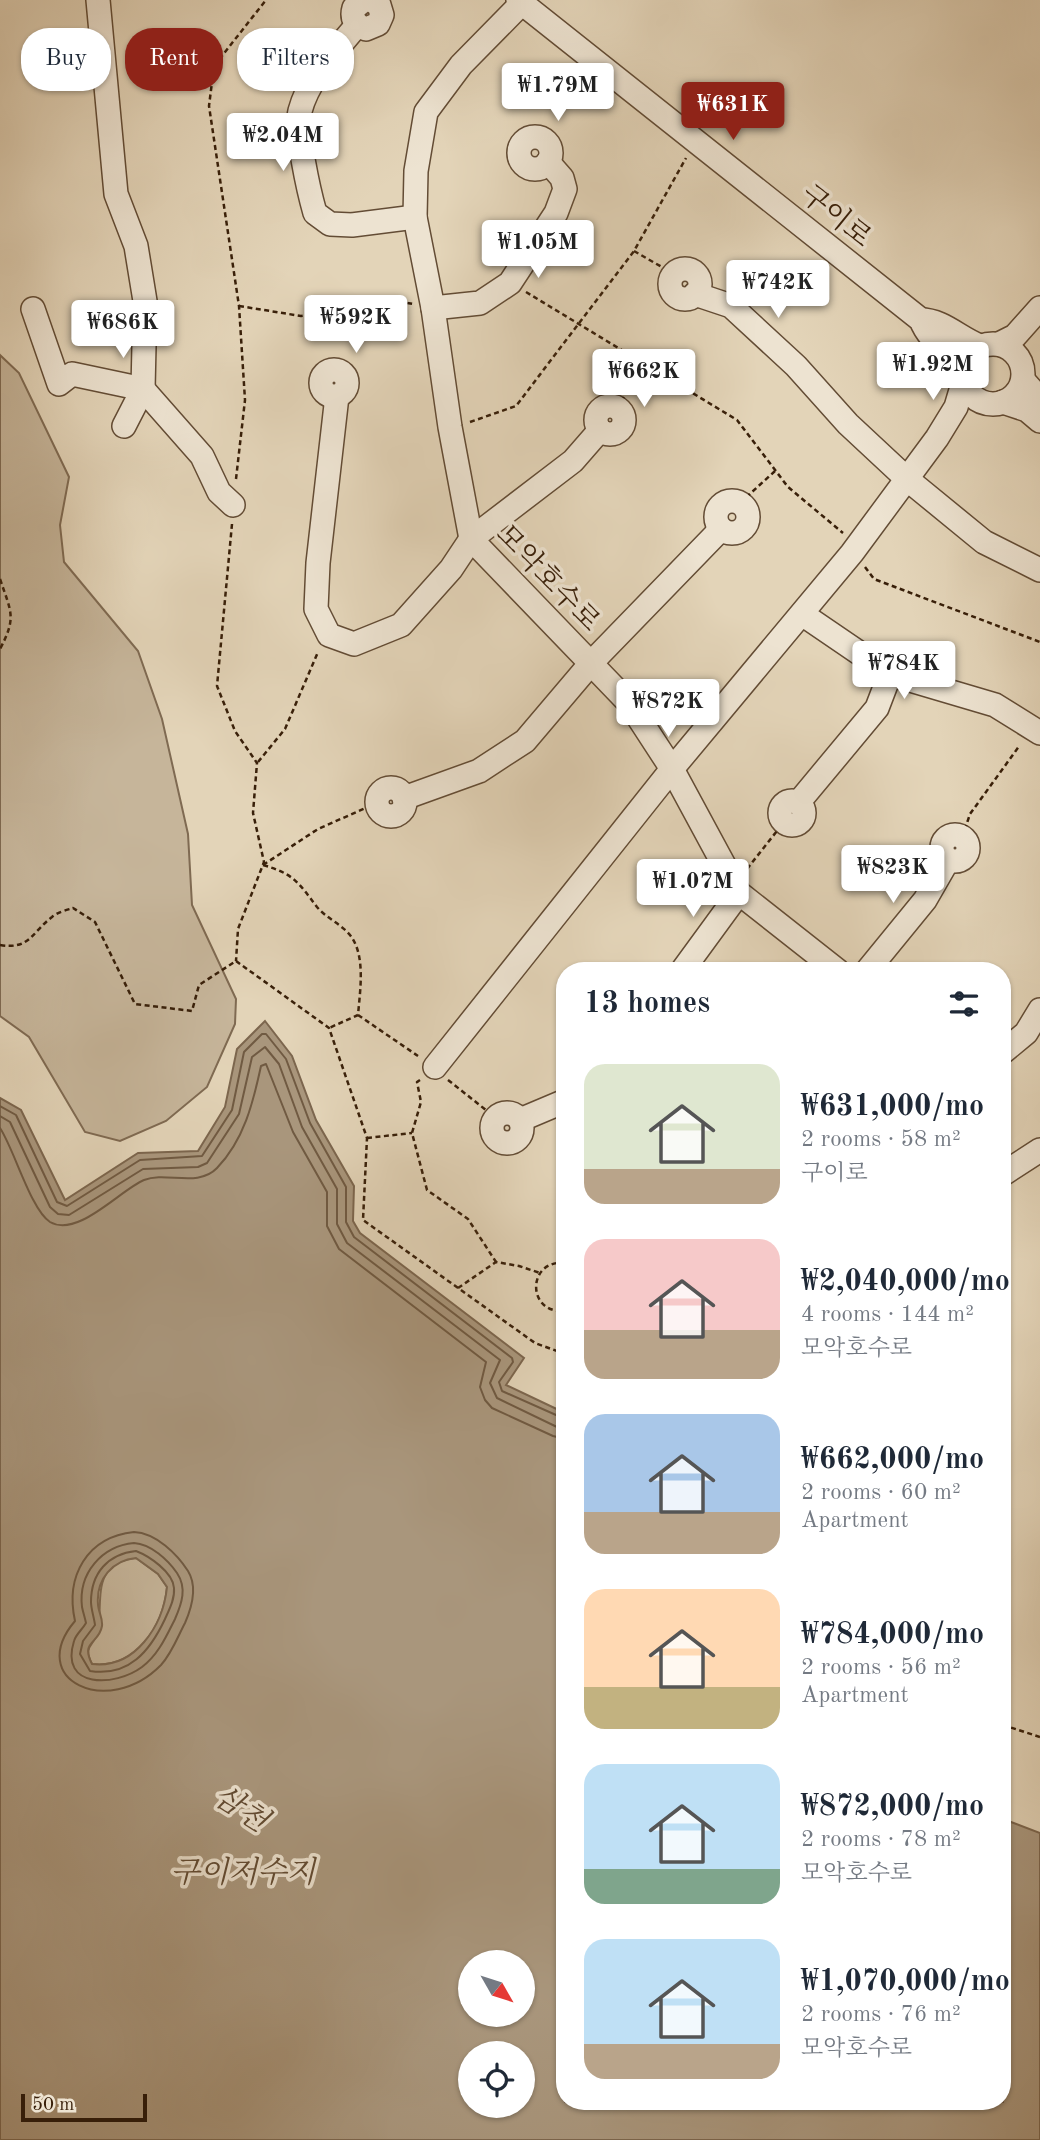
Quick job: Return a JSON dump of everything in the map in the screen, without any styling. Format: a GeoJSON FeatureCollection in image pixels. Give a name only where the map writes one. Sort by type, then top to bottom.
{"type":"FeatureCollection","features":[{"type":"Feature","properties":{"kind":"street"},"geometry":{"type":"LineString","coordinates":[[98,0],[116,194],[136,246],[145,301],[143,389],[124,426]]}},
{"type":"Feature","properties":{"kind":"street"},"geometry":{"type":"LineString","coordinates":[[357,25],[353,13],[357,4],[364,0]]}},
{"type":"Feature","properties":{"kind":"street"},"geometry":{"type":"LineString","coordinates":[[357,25],[370,29],[381,19],[379,5],[371,0]]}},
{"type":"Feature","properties":{"kind":"street","name":"구이로"},"geometry":{"type":"LineString","coordinates":[[520,1],[921,320]]}},
{"type":"Feature","properties":{"kind":"street","name":"모악호수로"},"geometry":{"type":"LineString","coordinates":[[520,1],[461,65],[426,112],[416,171],[415,217],[433,308],[450,427],[471,539],[629,703],[672,769],[735,886],[827,962]]}},
{"type":"Feature","properties":{"kind":"street"},"geometry":{"type":"LineString","coordinates":[[357,25],[318,72],[299,113],[306,178],[315,213],[330,223],[352,225],[415,217]]}},
{"type":"Feature","properties":{"kind":"street"},"geometry":{"type":"LineString","coordinates":[[433,308],[480,303],[510,283],[556,213],[565,189],[562,178],[548,162]]}},
{"type":"Feature","properties":{"kind":"street"},"geometry":{"type":"LineString","coordinates":[[674,274],[670,285],[673,293],[687,299],[695,294],[731,306],[796,366],[848,424],[907,479],[984,542],[1040,570]]}},
{"type":"Feature","properties":{"kind":"street"},"geometry":{"type":"LineString","coordinates":[[435,1067],[672,769],[852,553],[937,438],[956,407],[963,375],[972,352],[1016,336],[1040,308]]}},
{"type":"Feature","properties":{"kind":"street"},"geometry":{"type":"LineString","coordinates":[[33,309],[59,384],[72,374],[143,389],[202,456],[219,492],[233,505]]}},
{"type":"Feature","properties":{"kind":"street"},"geometry":{"type":"LineString","coordinates":[[1040,399],[1022,371],[1016,353],[962,340],[936,320],[921,320],[926,334],[951,356],[963,375],[968,390],[993,402],[1027,410],[1040,421]]}},
{"type":"Feature","properties":{"kind":"street"},"geometry":{"type":"LineString","coordinates":[[937,438],[951,435],[993,402],[1018,392],[1027,338],[1040,322]]}},
{"type":"Feature","properties":{"kind":"street"},"geometry":{"type":"LineString","coordinates":[[337,396],[318,563],[316,609],[330,635],[355,645],[401,625],[451,569],[471,539],[573,461],[600,430],[596,421],[599,412],[607,407],[616,408]]}},
{"type":"Feature","properties":{"kind":"street"},"geometry":{"type":"LineString","coordinates":[[377,803],[381,812],[393,816],[404,809],[404,798],[479,771],[525,741],[592,662],[721,529],[716,520],[720,506],[730,501],[740,503]]}},
{"type":"Feature","properties":{"kind":"street"},"geometry":{"type":"LineString","coordinates":[[802,614],[890,674],[995,705],[1036,731]]}},
{"type":"Feature","properties":{"kind":"street"},"geometry":{"type":"LineString","coordinates":[[784,822],[791,825],[802,820],[803,809],[798,803],[877,708],[890,674]]}},
{"type":"Feature","properties":{"kind":"street"},"geometry":{"type":"LineString","coordinates":[[874,962],[925,900],[948,860],[957,861],[964,857],[967,849],[962,838]]}},
{"type":"Feature","properties":{"kind":"street"},"geometry":{"type":"LineString","coordinates":[[688,962],[735,886]]}},
{"type":"Feature","properties":{"kind":"street"},"geometry":{"type":"LineString","coordinates":[[1011,1045],[1026,1033],[1040,1010]]}},
{"type":"Feature","properties":{"kind":"street"},"geometry":{"type":"LineString","coordinates":[[510,1118],[556,1104]]}},
{"type":"Feature","properties":{"kind":"street"},"geometry":{"type":"LineString","coordinates":[[1011,1169],[1040,1150]]}},
{"type":"Feature","properties":{"kind":"path"},"geometry":{"type":"LineString","coordinates":[[450,427],[477,421],[516,406],[634,251],[695,139]]}},
{"type":"Feature","properties":{"kind":"path"},"geometry":{"type":"LineString","coordinates":[[634,251],[674,274]]}},
{"type":"Feature","properties":{"kind":"path"},"geometry":{"type":"LineString","coordinates":[[510,283],[737,420],[788,487],[848,537],[852,553],[874,579],[1040,642]]}},
{"type":"Feature","properties":{"kind":"path"},"geometry":{"type":"LineString","coordinates":[[239,306],[301,316],[402,302],[433,308]]}},
{"type":"Feature","properties":{"kind":"path"},"geometry":{"type":"LineString","coordinates":[[616,408],[647,366]]}},
{"type":"Feature","properties":{"kind":"path"},"geometry":{"type":"LineString","coordinates":[[740,503],[775,471]]}},
{"type":"Feature","properties":{"kind":"path"},"geometry":{"type":"LineString","coordinates":[[0,579],[11,612],[12,627],[0,649]]}},
{"type":"Feature","properties":{"kind":"path"},"geometry":{"type":"LineString","coordinates":[[257,763],[285,729],[319,651],[325,625]]}},
{"type":"Feature","properties":{"kind":"path"},"geometry":{"type":"LineString","coordinates":[[962,838],[970,814],[1036,731]]}},
{"type":"Feature","properties":{"kind":"path"},"geometry":{"type":"LineString","coordinates":[[358,1015],[362,974],[351,937],[319,909],[302,884],[281,870],[263,865],[318,829],[377,803]]}},
{"type":"Feature","properties":{"kind":"path"},"geometry":{"type":"LineString","coordinates":[[735,886],[784,822]]}},
{"type":"Feature","properties":{"kind":"path"},"geometry":{"type":"LineString","coordinates":[[0,945],[15,947],[30,939],[53,916],[73,908],[95,922],[135,1004],[192,1010],[199,985],[236,961],[329,1028],[367,1138],[363,1220],[536,1343],[556,1351]]}},
{"type":"Feature","properties":{"kind":"path"},"geometry":{"type":"LineString","coordinates":[[358,1015],[435,1067],[491,1114],[510,1118]]}},
{"type":"Feature","properties":{"kind":"path"},"geometry":{"type":"LineString","coordinates":[[329,1028],[358,1015]]}},
{"type":"Feature","properties":{"kind":"path"},"geometry":{"type":"LineString","coordinates":[[435,1067],[418,1082],[421,1102],[412,1133],[427,1190],[468,1219],[496,1262]]}},
{"type":"Feature","properties":{"kind":"path"},"geometry":{"type":"LineString","coordinates":[[367,1138],[412,1133]]}},
{"type":"Feature","properties":{"kind":"path"},"geometry":{"type":"LineString","coordinates":[[458,1288],[496,1262],[540,1273]]}},
{"type":"Feature","properties":{"kind":"path"},"geometry":{"type":"LineString","coordinates":[[556,1264],[540,1273],[536,1289],[542,1303],[556,1311]]}},
{"type":"Feature","properties":{"kind":"path"},"geometry":{"type":"LineString","coordinates":[[1011,1728],[1040,1737]]}},
{"type":"Feature","properties":{"kind":"shaded area"},"geometry":{"type":"Polygon","coordinates":[[[0,355],[19,373],[69,477],[60,525],[64,562],[138,651],[162,719],[188,834],[192,905],[236,999],[235,1024],[207,1087],[166,1121],[120,1141],[85,1132],[29,1037],[0,1016],[0,355]]]}},
{"type":"Feature","properties":{"kind":"shaded area"},"geometry":{"type":"Polygon","coordinates":[[[136,1558],[158,1574],[167,1587],[160,1617],[153,1630],[134,1652],[107,1664],[92,1664],[88,1653],[98,1630],[102,1584],[112,1567],[122,1561],[136,1558]]]}},
{"type":"Feature","properties":{"kind":"water","name":"구이저수지"},"geometry":{"type":"Polygon","coordinates":[[[265,1021],[292,1056],[316,1120],[354,1186],[353,1221],[360,1233],[524,1358],[506,1385],[556,1409],[556,2110],[1011,2110],[1011,1822],[1040,1833],[1040,2140],[0,2140],[0,1098],[21,1110],[65,1200],[138,1153],[198,1151],[225,1107],[237,1049],[265,1021]],[[136,1558],[120,1563],[108,1572],[98,1595],[102,1626],[88,1651],[92,1664],[121,1660],[144,1642],[160,1616],[167,1587],[158,1574],[136,1558]]]}},
{"type":"Feature","properties":{"kind":"water label","name":"삼천"},"geometry":{"type":"Point","coordinates":[241,1808]}}]}
